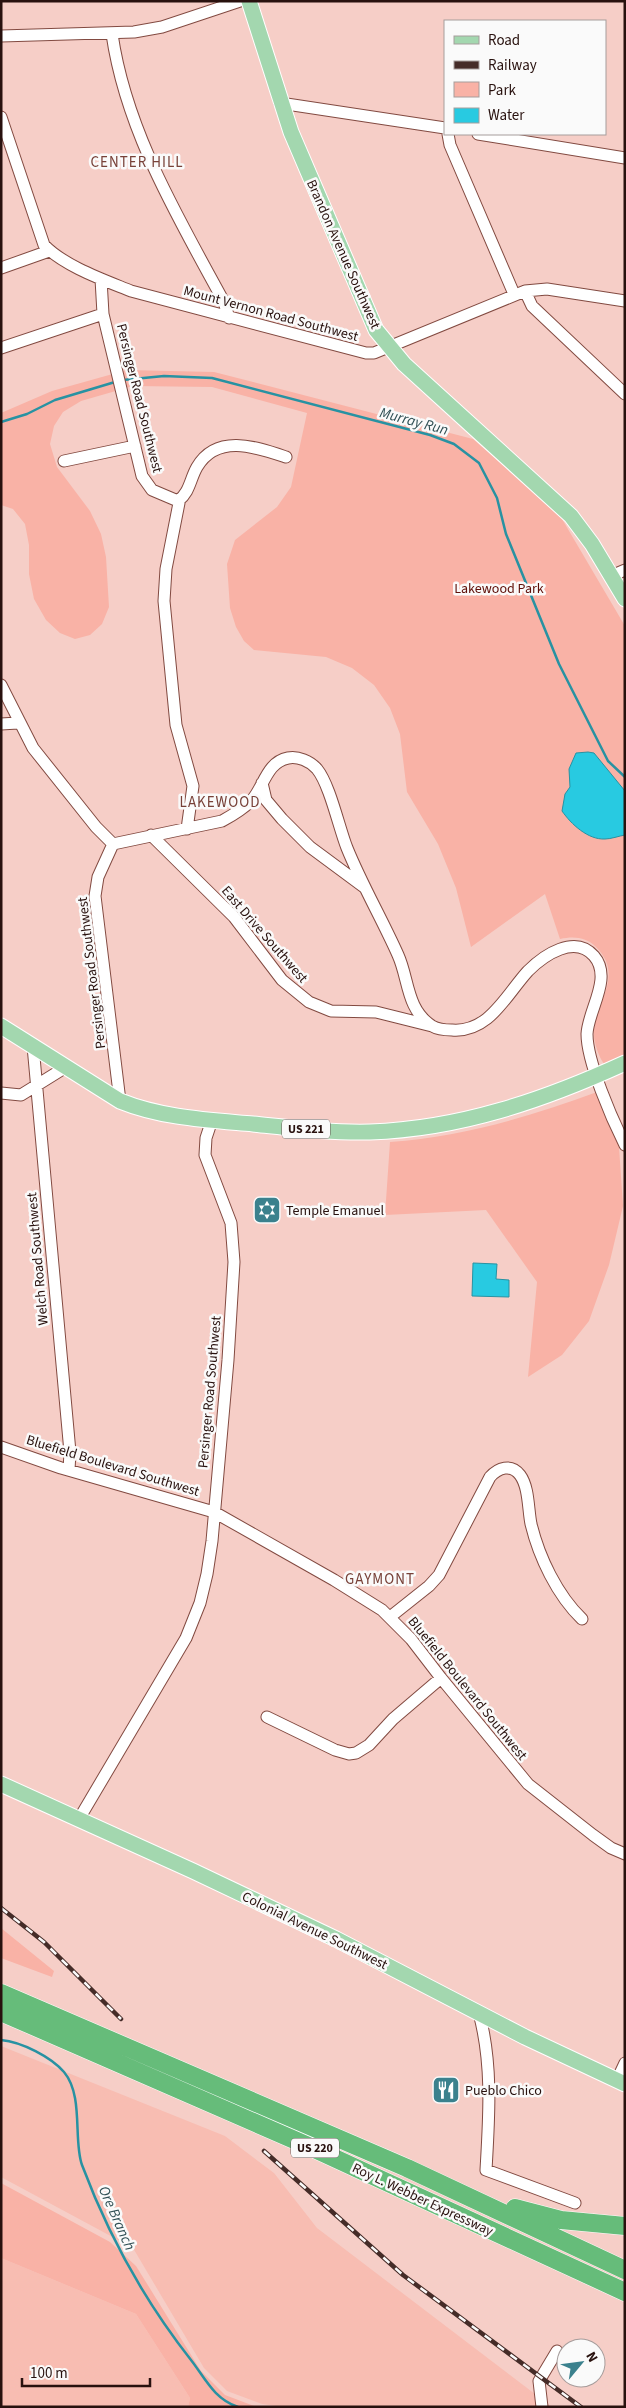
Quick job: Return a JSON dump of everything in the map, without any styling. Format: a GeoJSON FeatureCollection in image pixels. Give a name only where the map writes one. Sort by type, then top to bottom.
{"type":"FeatureCollection","features":[{"type":"Feature","properties":{"kind":"highway","name":"Roy L. Webber Expressway"},"geometry":{"type":"LineString","coordinates":[[1,1993],[407,2168],[625,2270]]}},
{"type":"Feature","properties":{"kind":"highway","name":"Roy L. Webber Expressway"},"geometry":{"type":"LineString","coordinates":[[1,2012],[306,2144],[625,2292]]}},
{"type":"Feature","properties":{"kind":"highway"},"geometry":{"type":"LineString","coordinates":[[407,2168],[532,2214],[590,2224],[625,2226]]}},
{"type":"Feature","properties":{"kind":"main road","name":"Brandon Avenue Southwest"},"geometry":{"type":"LineString","coordinates":[[249,1],[280,103],[369,317],[388,346],[404,364],[571,516],[592,544],[618,573],[625,599]]}},
{"type":"Feature","properties":{"kind":"main road","name":"US 221"},"geometry":{"type":"LineString","coordinates":[[1,1026],[120,1101],[157,1113],[336,1131],[369,1132],[423,1127],[482,1116],[546,1096],[625,1063]]}},
{"type":"Feature","properties":{"kind":"main road","name":"Colonial Avenue Southwest"},"geometry":{"type":"LineString","coordinates":[[1,1784],[336,1939],[479,2013],[621,2082]]}},
{"type":"Feature","properties":{"kind":"street"},"geometry":{"type":"LineString","coordinates":[[1,36],[112,34],[156,29],[240,1]]}},
{"type":"Feature","properties":{"kind":"street"},"geometry":{"type":"LineString","coordinates":[[112,34],[120,73],[152,165],[165,196],[224,302],[229,318]]}},
{"type":"Feature","properties":{"kind":"street"},"geometry":{"type":"LineString","coordinates":[[280,103],[444,128]]}},
{"type":"Feature","properties":{"kind":"street"},"geometry":{"type":"LineString","coordinates":[[1,268],[50,251],[41,240],[2,119]]}},
{"type":"Feature","properties":{"kind":"street"},"geometry":{"type":"LineString","coordinates":[[448,135],[450,145],[519,293],[625,394]]}},
{"type":"Feature","properties":{"kind":"street"},"geometry":{"type":"LineString","coordinates":[[484,135],[625,158]]}},
{"type":"Feature","properties":{"kind":"street","name":"Mount Vernon Road Southwest"},"geometry":{"type":"LineString","coordinates":[[50,251],[101,279],[131,291],[366,353],[388,346],[519,293],[547,289],[625,301]]}},
{"type":"Feature","properties":{"kind":"street","name":"Persinger Road Southwest"},"geometry":{"type":"LineString","coordinates":[[101,279],[103,314],[142,476],[146,483],[158,493],[178,501]]}},
{"type":"Feature","properties":{"kind":"street"},"geometry":{"type":"LineString","coordinates":[[1,348],[103,314]]}},
{"type":"Feature","properties":{"kind":"street"},"geometry":{"type":"LineString","coordinates":[[64,461],[135,446]]}},
{"type":"Feature","properties":{"kind":"street"},"geometry":{"type":"LineString","coordinates":[[187,829],[193,786],[176,725],[164,600],[166,569],[179,506],[178,501],[188,490],[198,466],[206,456],[218,448],[244,446],[286,457]]}},
{"type":"Feature","properties":{"kind":"street"},"geometry":{"type":"LineString","coordinates":[[1,686],[18,723],[33,748],[96,827],[113,844],[222,821],[233,816],[253,798],[274,766],[286,758],[303,760],[316,769],[325,784],[347,849],[398,956],[411,1000],[417,1010],[434,1027]]}},
{"type":"Feature","properties":{"kind":"street"},"geometry":{"type":"LineString","coordinates":[[1,724],[18,723]]}},
{"type":"Feature","properties":{"kind":"street"},"geometry":{"type":"LineString","coordinates":[[262,783],[266,800],[282,819],[310,847],[366,889]]}},
{"type":"Feature","properties":{"kind":"street","name":"East Drive Southwest"},"geometry":{"type":"LineString","coordinates":[[151,836],[234,918],[282,980],[309,1002],[331,1011],[382,1013],[434,1027],[458,1031],[478,1025],[501,1005],[539,961],[564,947],[577,946],[596,958],[601,971],[600,983],[587,1033],[588,1045],[597,1076],[625,1145]]}},
{"type":"Feature","properties":{"kind":"street","name":"Persinger Road Southwest"},"geometry":{"type":"LineString","coordinates":[[113,844],[98,877],[95,896],[120,1101]]}},
{"type":"Feature","properties":{"kind":"street","name":"Welch Road Southwest"},"geometry":{"type":"LineString","coordinates":[[33,1046],[70,1452],[69,1470]]}},
{"type":"Feature","properties":{"kind":"street"},"geometry":{"type":"LineString","coordinates":[[1,1093],[20,1095],[66,1067]]}},
{"type":"Feature","properties":{"kind":"street","name":"Persinger Road Southwest"},"geometry":{"type":"LineString","coordinates":[[79,1819],[192,1625],[200,1603],[206,1574],[214,1512],[234,1262],[231,1223],[206,1155],[206,1138],[212,1120]]}},
{"type":"Feature","properties":{"kind":"street","name":"Bluefield Boulevard Southwest"},"geometry":{"type":"LineString","coordinates":[[1,1446],[69,1470],[214,1512],[334,1580],[390,1617],[411,1639],[528,1784],[592,1835],[611,1848],[625,1854]]}},
{"type":"Feature","properties":{"kind":"street"},"geometry":{"type":"LineString","coordinates":[[390,1617],[429,1586],[439,1575],[490,1477],[500,1469],[512,1468],[521,1477],[531,1524],[547,1566],[567,1601],[582,1619]]}},
{"type":"Feature","properties":{"kind":"street"},"geometry":{"type":"LineString","coordinates":[[268,1717],[335,1750],[349,1754],[356,1753],[369,1745],[393,1719],[441,1678]]}},
{"type":"Feature","properties":{"kind":"street"},"geometry":{"type":"LineString","coordinates":[[479,2013],[486,2039],[489,2068],[486,2170],[575,2203]]}},
{"type":"Feature","properties":{"kind":"street"},"geometry":{"type":"LineString","coordinates":[[621,2082],[625,2063]]}},
{"type":"Feature","properties":{"kind":"street"},"geometry":{"type":"LineString","coordinates":[[542,2407],[540,2381],[556,2353]]}},
{"type":"Feature","properties":{"kind":"shaded area"},"geometry":{"type":"Polygon","coordinates":[[[1,2046],[225,2136],[274,2173],[317,2228],[552,2407],[283,2407],[262,2404],[227,2391],[204,2368],[133,2248],[1,2177],[1,2046]]]}},
{"type":"Feature","properties":{"kind":"shaded area"},"geometry":{"type":"Polygon","coordinates":[[[1,2258],[136,2314],[190,2398],[188,2407],[1,2407],[1,2258]]]}},
{"type":"Feature","properties":{"kind":"green space","name":"Lakewood Park"},"geometry":{"type":"Polygon","coordinates":[[[127,370],[214,372],[473,439],[551,507],[562,519],[625,626],[625,1055],[604,1064],[595,1042],[595,1023],[608,980],[608,969],[604,958],[596,947],[584,939],[560,939],[545,894],[471,947],[456,888],[438,844],[407,792],[400,734],[390,708],[374,685],[352,668],[326,657],[254,650],[244,641],[236,627],[230,608],[227,564],[235,540],[277,507],[291,487],[307,413],[212,387],[133,386],[81,401],[63,412],[54,426],[50,444],[57,467],[90,511],[101,534],[106,557],[109,607],[102,624],[90,635],[75,639],[60,633],[46,620],[34,599],[29,574],[29,545],[25,524],[13,509],[1,505],[1,413],[52,391],[127,370]]]}},
{"type":"Feature","properties":{"kind":"green space"},"geometry":{"type":"Polygon","coordinates":[[[597,1092],[619,1147],[623,1206],[609,1265],[589,1321],[562,1355],[528,1377],[537,1282],[486,1210],[385,1215],[390,1142],[443,1136],[495,1125],[597,1092]]]}},
{"type":"Feature","properties":{"kind":"green space"},"geometry":{"type":"Polygon","coordinates":[[[1,1928],[54,1971],[52,1977],[1,1958],[1,1928]]]}},
{"type":"Feature","properties":{"kind":"green space"},"geometry":{"type":"Polygon","coordinates":[[[1,2183],[110,2242],[136,2266],[201,2371],[225,2395],[257,2407],[188,2407],[190,2398],[136,2314],[1,2258],[1,2183]]]}},
{"type":"Feature","properties":{"kind":"water"},"geometry":{"type":"Polygon","coordinates":[[[576,753],[594,753],[625,791],[625,835],[607,839],[592,837],[575,826],[562,811],[565,794],[570,787],[569,769],[576,753]]]}},
{"type":"Feature","properties":{"kind":"water"},"geometry":{"type":"Polygon","coordinates":[[[473,1263],[497,1264],[496,1279],[509,1280],[509,1297],[472,1296],[473,1263]]]}},
{"type":"Feature","properties":{"kind":"waterway","name":"Murray Run"},"geometry":{"type":"LineString","coordinates":[[123,380],[164,376],[212,378],[430,435],[454,444],[479,463],[497,498],[506,534],[559,664],[608,761],[625,777]]}},
{"type":"Feature","properties":{"kind":"waterway","name":"Murray Run"},"geometry":{"type":"LineString","coordinates":[[1,422],[27,414],[55,400],[115,382]]}},
{"type":"Feature","properties":{"kind":"waterway","name":"Ore Branch"},"geometry":{"type":"LineString","coordinates":[[1,2040],[36,2051],[52,2061],[64,2072],[74,2093],[79,2155],[82,2165],[92,2192],[116,2242],[158,2314],[206,2381],[222,2399],[238,2407]]}},
{"type":"Feature","properties":{"kind":"railway"},"geometry":{"type":"LineString","coordinates":[[1,1908],[44,1942],[121,2019]]}},
{"type":"Feature","properties":{"kind":"railway"},"geometry":{"type":"LineString","coordinates":[[264,2151],[403,2275],[581,2407]]}},
{"type":"Feature","properties":{"kind":"place","name":"Temple Emanuel"},"geometry":{"type":"Point","coordinates":[267,1210]}},
{"type":"Feature","properties":{"kind":"place","name":"Pueblo Chico"},"geometry":{"type":"Point","coordinates":[446,2090]}},
{"type":"Feature","properties":{"kind":"district","name":"CENTER HILL"},"geometry":{"type":"Point","coordinates":[137,162]}},
{"type":"Feature","properties":{"kind":"district","name":"LAKEWOOD"},"geometry":{"type":"Point","coordinates":[220,802]}},
{"type":"Feature","properties":{"kind":"district","name":"GAYMONT"},"geometry":{"type":"Point","coordinates":[380,1579]}}]}
